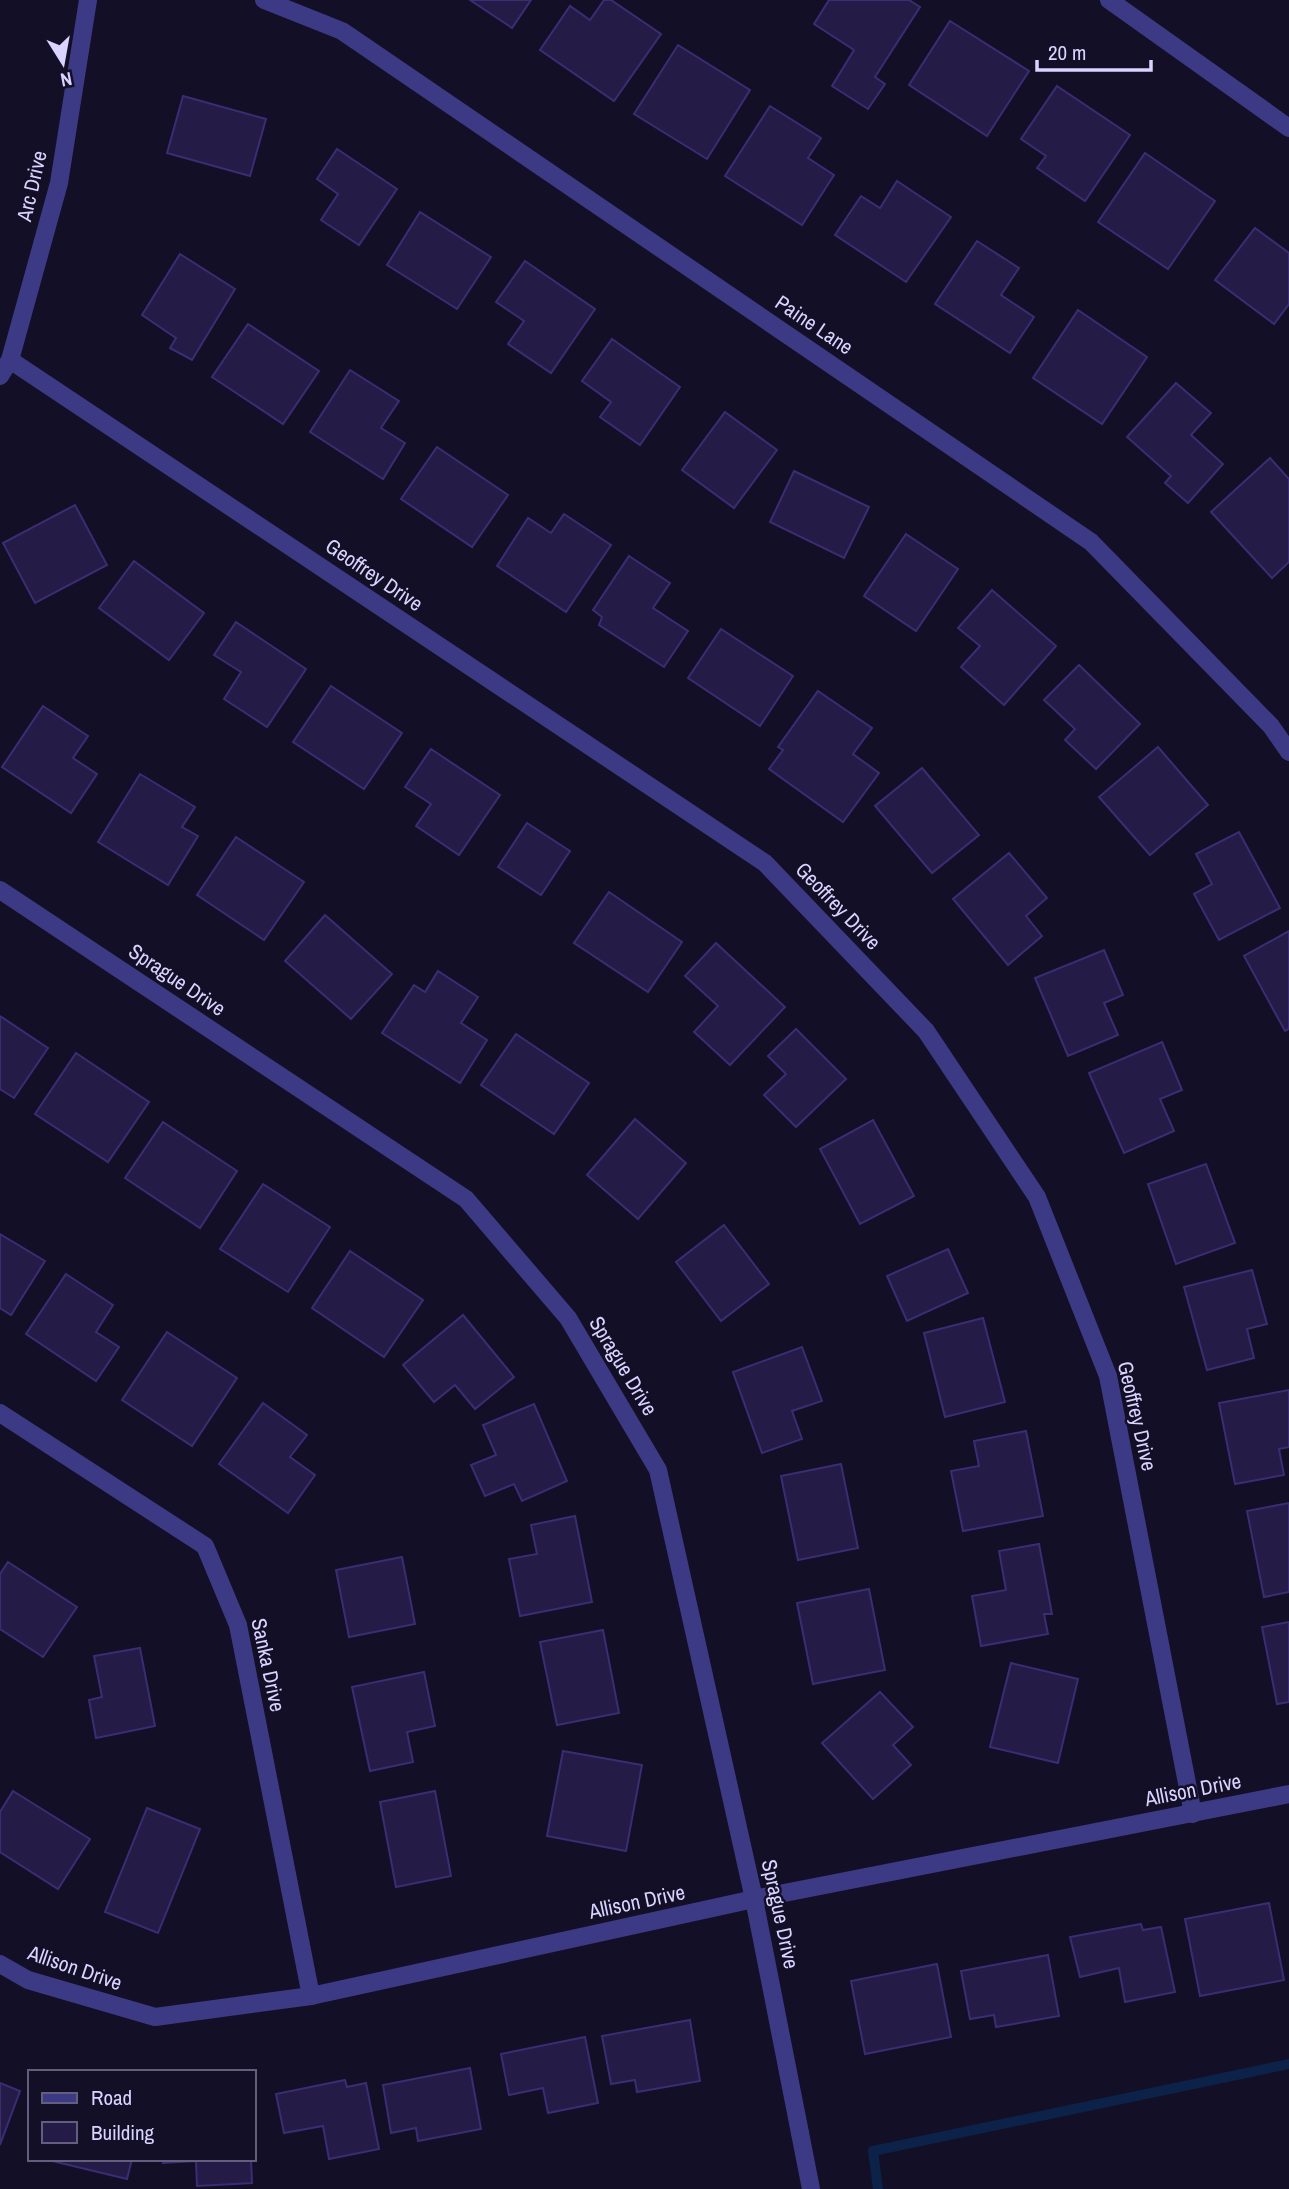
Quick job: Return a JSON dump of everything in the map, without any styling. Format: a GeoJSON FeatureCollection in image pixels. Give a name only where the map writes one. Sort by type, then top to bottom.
{"type":"FeatureCollection","features":[{"type":"Feature","properties":{"kind":"street","name":"Arc Drive"},"geometry":{"type":"LineString","coordinates":[[5,368],[59,183],[88,0]]}},
{"type":"Feature","properties":{"kind":"street","name":"Paine Lane"},"geometry":{"type":"LineString","coordinates":[[264,0],[342,31],[1091,542],[1271,726],[1289,752]]}},
{"type":"Feature","properties":{"kind":"street"},"geometry":{"type":"LineString","coordinates":[[1109,0],[1289,128]]}},
{"type":"Feature","properties":{"kind":"street","name":"Geoffrey Drive"},"geometry":{"type":"LineString","coordinates":[[5,368],[765,863],[926,1031],[1037,1197],[1108,1377],[1193,1814]]}},
{"type":"Feature","properties":{"kind":"street","name":"Sprague Drive"},"geometry":{"type":"LineString","coordinates":[[0,890],[466,1199],[568,1318],[658,1470],[754,1899],[811,2189]]}},
{"type":"Feature","properties":{"kind":"street","name":"Sanka Drive"},"geometry":{"type":"LineString","coordinates":[[0,1413],[205,1546],[238,1625],[311,1996]]}},
{"type":"Feature","properties":{"kind":"street","name":"Allison Drive"},"geometry":{"type":"LineString","coordinates":[[0,1964],[28,1980],[155,2017],[311,1996],[754,1899],[1289,1794]]}},
{"type":"Feature","properties":{"kind":"building"},"geometry":{"type":"Polygon","coordinates":[[[470,0],[531,0],[512,28],[470,0]]]}},
{"type":"Feature","properties":{"kind":"building"},"geometry":{"type":"Polygon","coordinates":[[[604,0],[611,0],[661,34],[614,101],[540,50],[570,6],[590,20],[604,0]]]}},
{"type":"Feature","properties":{"kind":"building"},"geometry":{"type":"Polygon","coordinates":[[[829,0],[909,0],[920,7],[875,77],[885,84],[868,109],[832,86],[854,50],[814,24],[829,0]]]}},
{"type":"Feature","properties":{"kind":"building"},"geometry":{"type":"Polygon","coordinates":[[[950,21],[1029,71],[987,136],[909,85],[950,21]]]}},
{"type":"Feature","properties":{"kind":"building"},"geometry":{"type":"Polygon","coordinates":[[[678,45],[750,90],[707,159],[634,114],[678,45]]]}},
{"type":"Feature","properties":{"kind":"building"},"geometry":{"type":"Polygon","coordinates":[[[1057,86],[1130,135],[1085,201],[1037,168],[1046,156],[1021,139],[1057,86]]]}},
{"type":"Feature","properties":{"kind":"building"},"geometry":{"type":"Polygon","coordinates":[[[183,96],[266,119],[250,176],[167,153],[183,96]]]}},
{"type":"Feature","properties":{"kind":"building"},"geometry":{"type":"Polygon","coordinates":[[[770,106],[821,138],[808,158],[834,175],[802,225],[725,176],[770,106]]]}},
{"type":"Feature","properties":{"kind":"building"},"geometry":{"type":"Polygon","coordinates":[[[337,149],[397,189],[359,245],[321,220],[338,194],[317,179],[337,149]]]}},
{"type":"Feature","properties":{"kind":"building"},"geometry":{"type":"Polygon","coordinates":[[[1145,153],[1215,201],[1168,269],[1098,222],[1145,153]]]}},
{"type":"Feature","properties":{"kind":"building"},"geometry":{"type":"Polygon","coordinates":[[[897,181],[951,217],[906,282],[835,235],[861,196],[880,208],[897,181]]]}},
{"type":"Feature","properties":{"kind":"building"},"geometry":{"type":"Polygon","coordinates":[[[420,212],[491,257],[457,309],[387,265],[420,212]]]}},
{"type":"Feature","properties":{"kind":"building"},"geometry":{"type":"Polygon","coordinates":[[[1255,228],[1289,253],[1289,304],[1274,324],[1215,280],[1255,228]]]}},
{"type":"Feature","properties":{"kind":"building"},"geometry":{"type":"Polygon","coordinates":[[[977,241],[1019,268],[1001,295],[1034,317],[1010,353],[935,304],[977,241]]]}},
{"type":"Feature","properties":{"kind":"building"},"geometry":{"type":"Polygon","coordinates":[[[180,254],[235,289],[192,360],[170,348],[176,338],[142,315],[180,254]]]}},
{"type":"Feature","properties":{"kind":"building"},"geometry":{"type":"Polygon","coordinates":[[[525,261],[595,309],[551,373],[508,344],[524,321],[496,302],[525,261]]]}},
{"type":"Feature","properties":{"kind":"building"},"geometry":{"type":"Polygon","coordinates":[[[1078,310],[1147,357],[1102,424],[1033,378],[1078,310]]]}},
{"type":"Feature","properties":{"kind":"building"},"geometry":{"type":"Polygon","coordinates":[[[248,324],[319,371],[283,424],[212,377],[248,324]]]}},
{"type":"Feature","properties":{"kind":"building"},"geometry":{"type":"Polygon","coordinates":[[[612,339],[680,387],[640,445],[600,417],[611,402],[582,381],[612,339]]]}},
{"type":"Feature","properties":{"kind":"building"},"geometry":{"type":"Polygon","coordinates":[[[350,370],[399,401],[381,428],[405,443],[383,479],[310,432],[350,370]]]}},
{"type":"Feature","properties":{"kind":"building"},"geometry":{"type":"Polygon","coordinates":[[[1176,383],[1211,413],[1191,435],[1223,464],[1188,503],[1165,483],[1171,476],[1127,437],[1176,383]]]}},
{"type":"Feature","properties":{"kind":"building"},"geometry":{"type":"Polygon","coordinates":[[[725,412],[777,450],[734,508],[682,470],[725,412]]]}},
{"type":"Feature","properties":{"kind":"building"},"geometry":{"type":"Polygon","coordinates":[[[437,447],[508,495],[472,547],[401,499],[437,447]]]}},
{"type":"Feature","properties":{"kind":"building"},"geometry":{"type":"Polygon","coordinates":[[[1270,458],[1289,479],[1289,562],[1272,578],[1211,512],[1270,458]]]}},
{"type":"Feature","properties":{"kind":"building"},"geometry":{"type":"Polygon","coordinates":[[[794,471],[869,507],[844,558],[770,522],[794,471]]]}},
{"type":"Feature","properties":{"kind":"building"},"geometry":{"type":"Polygon","coordinates":[[[75,505],[107,565],[35,603],[3,543],[75,505]]]}},
{"type":"Feature","properties":{"kind":"building"},"geometry":{"type":"Polygon","coordinates":[[[564,514],[611,545],[566,612],[497,566],[528,518],[551,533],[564,514]]]}},
{"type":"Feature","properties":{"kind":"building"},"geometry":{"type":"Polygon","coordinates":[[[906,534],[958,569],[916,631],[864,596],[906,534]]]}},
{"type":"Feature","properties":{"kind":"building"},"geometry":{"type":"Polygon","coordinates":[[[629,556],[670,583],[653,608],[688,631],[664,667],[599,625],[602,617],[593,610],[629,556]]]}},
{"type":"Feature","properties":{"kind":"building"},"geometry":{"type":"Polygon","coordinates":[[[134,561],[204,613],[169,660],[99,608],[134,561]]]}},
{"type":"Feature","properties":{"kind":"building"},"geometry":{"type":"Polygon","coordinates":[[[992,590],[1056,646],[1004,705],[961,667],[980,646],[958,628],[992,590]]]}},
{"type":"Feature","properties":{"kind":"building"},"geometry":{"type":"Polygon","coordinates":[[[236,622],[306,669],[267,727],[224,699],[241,672],[214,655],[236,622]]]}},
{"type":"Feature","properties":{"kind":"building"},"geometry":{"type":"Polygon","coordinates":[[[721,629],[793,676],[760,726],[688,678],[721,629]]]}},
{"type":"Feature","properties":{"kind":"building"},"geometry":{"type":"Polygon","coordinates":[[[1079,665],[1140,724],[1096,769],[1065,740],[1075,729],[1044,700],[1079,665]]]}},
{"type":"Feature","properties":{"kind":"building"},"geometry":{"type":"Polygon","coordinates":[[[331,686],[402,733],[364,789],[293,742],[331,686]]]}},
{"type":"Feature","properties":{"kind":"building"},"geometry":{"type":"Polygon","coordinates":[[[818,691],[872,728],[853,754],[879,773],[843,822],[769,769],[783,750],[778,747],[818,691]]]}},
{"type":"Feature","properties":{"kind":"building"},"geometry":{"type":"Polygon","coordinates":[[[43,706],[88,736],[73,758],[97,774],[71,813],[2,767],[43,706]]]}},
{"type":"Feature","properties":{"kind":"building"},"geometry":{"type":"Polygon","coordinates":[[[1158,747],[1208,805],[1150,855],[1099,797],[1158,747]]]}},
{"type":"Feature","properties":{"kind":"building"},"geometry":{"type":"Polygon","coordinates":[[[431,749],[500,795],[459,855],[416,826],[431,804],[405,787],[431,749]]]}},
{"type":"Feature","properties":{"kind":"building"},"geometry":{"type":"Polygon","coordinates":[[[922,768],[979,835],[932,873],[875,806],[922,768]]]}},
{"type":"Feature","properties":{"kind":"building"},"geometry":{"type":"Polygon","coordinates":[[[140,774],[195,807],[182,827],[198,836],[168,885],[98,842],[140,774]]]}},
{"type":"Feature","properties":{"kind":"building"},"geometry":{"type":"Polygon","coordinates":[[[527,823],[570,851],[541,895],[498,867],[527,823]]]}},
{"type":"Feature","properties":{"kind":"building"},"geometry":{"type":"Polygon","coordinates":[[[1239,832],[1280,908],[1219,940],[1194,894],[1212,884],[1196,854],[1239,832]]]}},
{"type":"Feature","properties":{"kind":"building"},"geometry":{"type":"Polygon","coordinates":[[[236,837],[304,882],[264,940],[197,895],[236,837]]]}},
{"type":"Feature","properties":{"kind":"building"},"geometry":{"type":"Polygon","coordinates":[[[1009,853],[1047,898],[1026,916],[1042,936],[1008,965],[953,899],[1009,853]]]}},
{"type":"Feature","properties":{"kind":"building"},"geometry":{"type":"Polygon","coordinates":[[[609,892],[682,942],[648,992],[574,943],[609,892]]]}},
{"type":"Feature","properties":{"kind":"building"},"geometry":{"type":"Polygon","coordinates":[[[325,915],[392,974],[351,1019],[285,961],[325,915]]]}},
{"type":"Feature","properties":{"kind":"building"},"geometry":{"type":"Polygon","coordinates":[[[1289,931],[1289,1029],[1285,1031],[1244,956],[1289,931]]]}},
{"type":"Feature","properties":{"kind":"building"},"geometry":{"type":"Polygon","coordinates":[[[716,943],[785,1007],[730,1065],[694,1032],[718,1006],[685,976],[716,943]]]}},
{"type":"Feature","properties":{"kind":"building"},"geometry":{"type":"Polygon","coordinates":[[[1104,950],[1123,995],[1104,1003],[1118,1035],[1068,1056],[1035,978],[1104,950]]]}},
{"type":"Feature","properties":{"kind":"building"},"geometry":{"type":"Polygon","coordinates":[[[438,971],[478,997],[461,1023],[487,1040],[460,1083],[382,1033],[414,985],[425,992],[438,971]]]}},
{"type":"Feature","properties":{"kind":"building"},"geometry":{"type":"Polygon","coordinates":[[[0,1016],[48,1048],[14,1098],[0,1089],[0,1016]]]}},
{"type":"Feature","properties":{"kind":"building"},"geometry":{"type":"Polygon","coordinates":[[[796,1029],[846,1079],[796,1127],[764,1095],[786,1074],[768,1056],[796,1029]]]}},
{"type":"Feature","properties":{"kind":"building"},"geometry":{"type":"Polygon","coordinates":[[[516,1034],[589,1083],[554,1134],[481,1085],[516,1034]]]}},
{"type":"Feature","properties":{"kind":"building"},"geometry":{"type":"Polygon","coordinates":[[[1162,1042],[1182,1090],[1160,1099],[1174,1131],[1124,1153],[1089,1073],[1162,1042]]]}},
{"type":"Feature","properties":{"kind":"building"},"geometry":{"type":"Polygon","coordinates":[[[76,1053],[149,1102],[108,1162],[35,1114],[76,1053]]]}},
{"type":"Feature","properties":{"kind":"building"},"geometry":{"type":"Polygon","coordinates":[[[635,1119],[686,1163],[638,1219],[587,1175],[635,1119]]]}},
{"type":"Feature","properties":{"kind":"building"},"geometry":{"type":"Polygon","coordinates":[[[873,1120],[914,1196],[860,1224],[820,1149],[873,1120]]]}},
{"type":"Feature","properties":{"kind":"building"},"geometry":{"type":"Polygon","coordinates":[[[163,1122],[237,1171],[200,1228],[125,1178],[163,1122]]]}},
{"type":"Feature","properties":{"kind":"building"},"geometry":{"type":"Polygon","coordinates":[[[1206,1164],[1235,1243],[1176,1264],[1148,1184],[1206,1164]]]}},
{"type":"Feature","properties":{"kind":"building"},"geometry":{"type":"Polygon","coordinates":[[[263,1184],[330,1227],[288,1292],[220,1249],[263,1184]]]}},
{"type":"Feature","properties":{"kind":"building"},"geometry":{"type":"Polygon","coordinates":[[[724,1225],[769,1284],[721,1321],[676,1262],[724,1225]]]}},
{"type":"Feature","properties":{"kind":"building"},"geometry":{"type":"Polygon","coordinates":[[[0,1234],[45,1261],[11,1315],[0,1308],[0,1234]]]}},
{"type":"Feature","properties":{"kind":"building"},"geometry":{"type":"Polygon","coordinates":[[[948,1249],[968,1293],[907,1321],[887,1276],[948,1249]]]}},
{"type":"Feature","properties":{"kind":"building"},"geometry":{"type":"Polygon","coordinates":[[[350,1251],[423,1300],[384,1357],[312,1308],[350,1251]]]}},
{"type":"Feature","properties":{"kind":"building"},"geometry":{"type":"Polygon","coordinates":[[[1252,1270],[1267,1324],[1247,1329],[1254,1358],[1207,1370],[1184,1287],[1252,1270]]]}},
{"type":"Feature","properties":{"kind":"building"},"geometry":{"type":"Polygon","coordinates":[[[66,1274],[113,1305],[96,1332],[119,1347],[96,1381],[26,1334],[66,1274]]]}},
{"type":"Feature","properties":{"kind":"building"},"geometry":{"type":"Polygon","coordinates":[[[463,1315],[514,1377],[475,1409],[455,1385],[434,1402],[403,1365],[463,1315]]]}},
{"type":"Feature","properties":{"kind":"building"},"geometry":{"type":"Polygon","coordinates":[[[983,1318],[1005,1402],[945,1417],[924,1333],[983,1318]]]}},
{"type":"Feature","properties":{"kind":"building"},"geometry":{"type":"Polygon","coordinates":[[[167,1332],[237,1378],[192,1446],[122,1400],[167,1332]]]}},
{"type":"Feature","properties":{"kind":"building"},"geometry":{"type":"Polygon","coordinates":[[[802,1347],[822,1401],[792,1411],[802,1439],[762,1453],[733,1372],[802,1347]]]}},
{"type":"Feature","properties":{"kind":"building"},"geometry":{"type":"Polygon","coordinates":[[[1289,1390],[1289,1447],[1279,1449],[1284,1475],[1235,1484],[1219,1403],[1289,1390]]]}},
{"type":"Feature","properties":{"kind":"building"},"geometry":{"type":"Polygon","coordinates":[[[263,1403],[307,1435],[290,1457],[315,1475],[288,1513],[219,1464],[263,1403]]]}},
{"type":"Feature","properties":{"kind":"building"},"geometry":{"type":"Polygon","coordinates":[[[534,1404],[567,1481],[522,1501],[514,1484],[485,1496],[471,1465],[496,1455],[483,1425],[534,1404]]]}},
{"type":"Feature","properties":{"kind":"building"},"geometry":{"type":"Polygon","coordinates":[[[1026,1431],[1043,1516],[963,1531],[951,1471],[979,1466],[974,1441],[1026,1431]]]}},
{"type":"Feature","properties":{"kind":"building"},"geometry":{"type":"Polygon","coordinates":[[[841,1464],[858,1548],[798,1560],[781,1476],[841,1464]]]}},
{"type":"Feature","properties":{"kind":"building"},"geometry":{"type":"Polygon","coordinates":[[[1289,1503],[1289,1592],[1264,1597],[1247,1511],[1289,1503]]]}},
{"type":"Feature","properties":{"kind":"building"},"geometry":{"type":"Polygon","coordinates":[[[575,1516],[592,1602],[520,1616],[509,1559],[537,1554],[531,1525],[575,1516]]]}},
{"type":"Feature","properties":{"kind":"building"},"geometry":{"type":"Polygon","coordinates":[[[1039,1544],[1052,1614],[1044,1614],[1048,1634],[981,1646],[972,1596],[1006,1590],[999,1551],[1039,1544]]]}},
{"type":"Feature","properties":{"kind":"building"},"geometry":{"type":"Polygon","coordinates":[[[402,1557],[415,1624],[349,1637],[336,1570],[402,1557]]]}},
{"type":"Feature","properties":{"kind":"building"},"geometry":{"type":"Polygon","coordinates":[[[8,1562],[77,1607],[43,1657],[0,1629],[0,1574],[8,1562]]]}},
{"type":"Feature","properties":{"kind":"building"},"geometry":{"type":"Polygon","coordinates":[[[869,1589],[885,1670],[813,1684],[797,1603],[869,1589]]]}},
{"type":"Feature","properties":{"kind":"building"},"geometry":{"type":"Polygon","coordinates":[[[1289,1622],[1289,1702],[1277,1704],[1262,1627],[1289,1622]]]}},
{"type":"Feature","properties":{"kind":"building"},"geometry":{"type":"Polygon","coordinates":[[[603,1630],[619,1713],[557,1725],[540,1642],[603,1630]]]}},
{"type":"Feature","properties":{"kind":"building"},"geometry":{"type":"Polygon","coordinates":[[[140,1648],[155,1726],[96,1738],[89,1700],[102,1697],[94,1656],[140,1648]]]}},
{"type":"Feature","properties":{"kind":"building"},"geometry":{"type":"Polygon","coordinates":[[[1011,1663],[1078,1679],[1058,1763],[990,1747],[1011,1663]]]}},
{"type":"Feature","properties":{"kind":"building"},"geometry":{"type":"Polygon","coordinates":[[[424,1672],[435,1726],[407,1732],[413,1762],[370,1771],[352,1687],[424,1672]]]}},
{"type":"Feature","properties":{"kind":"building"},"geometry":{"type":"Polygon","coordinates":[[[880,1692],[913,1727],[893,1745],[911,1765],[873,1799],[822,1743],[880,1692]]]}},
{"type":"Feature","properties":{"kind":"building"},"geometry":{"type":"Polygon","coordinates":[[[563,1751],[642,1765],[626,1851],[547,1836],[563,1751]]]}},
{"type":"Feature","properties":{"kind":"building"},"geometry":{"type":"Polygon","coordinates":[[[13,1791],[90,1839],[58,1889],[0,1852],[0,1812],[13,1791]]]}},
{"type":"Feature","properties":{"kind":"building"},"geometry":{"type":"Polygon","coordinates":[[[435,1791],[451,1876],[396,1887],[380,1802],[435,1791]]]}},
{"type":"Feature","properties":{"kind":"building"},"geometry":{"type":"Polygon","coordinates":[[[147,1808],[200,1829],[158,1933],[105,1912],[147,1808]]]}},
{"type":"Feature","properties":{"kind":"building"},"geometry":{"type":"Polygon","coordinates":[[[1269,1903],[1284,1980],[1200,1996],[1185,1919],[1269,1903]]]}},
{"type":"Feature","properties":{"kind":"building"},"geometry":{"type":"Polygon","coordinates":[[[1141,1924],[1143,1930],[1161,1927],[1175,1992],[1125,2002],[1119,1968],[1080,1977],[1070,1937],[1141,1924]]]}},
{"type":"Feature","properties":{"kind":"building"},"geometry":{"type":"Polygon","coordinates":[[[1048,1955],[1059,2016],[996,2027],[994,2015],[970,2019],[961,1971],[1048,1955]]]}},
{"type":"Feature","properties":{"kind":"building"},"geometry":{"type":"Polygon","coordinates":[[[937,1964],[951,2037],[865,2054],[851,1981],[937,1964]]]}},
{"type":"Feature","properties":{"kind":"building"},"geometry":{"type":"Polygon","coordinates":[[[690,2020],[700,2081],[637,2092],[635,2080],[611,2084],[602,2036],[690,2020]]]}},
{"type":"Feature","properties":{"kind":"building"},"geometry":{"type":"Polygon","coordinates":[[[585,2037],[598,2103],[548,2113],[543,2088],[509,2095],[501,2054],[585,2037]]]}},
{"type":"Feature","properties":{"kind":"building"},"geometry":{"type":"Polygon","coordinates":[[[470,2068],[481,2129],[418,2141],[416,2128],[391,2133],[383,2085],[470,2068]]]}},
{"type":"Feature","properties":{"kind":"building"},"geometry":{"type":"Polygon","coordinates":[[[345,2080],[347,2087],[366,2083],[379,2149],[329,2159],[323,2126],[284,2133],[276,2094],[345,2080]]]}},
{"type":"Feature","properties":{"kind":"building"},"geometry":{"type":"Polygon","coordinates":[[[0,2083],[20,2091],[0,2145],[0,2083]]]}},
{"type":"Feature","properties":{"kind":"building"},"geometry":{"type":"Polygon","coordinates":[[[52,2161],[132,2161],[127,2179],[52,2161]]]}},
{"type":"Feature","properties":{"kind":"building"},"geometry":{"type":"Polygon","coordinates":[[[163,2161],[196,2161],[163,2163],[163,2161]]]}},
{"type":"Feature","properties":{"kind":"building"},"geometry":{"type":"Polygon","coordinates":[[[196,2161],[251,2161],[252,2183],[197,2186],[196,2161]]]}},
{"type":"Feature","properties":{"kind":"waterway"},"geometry":{"type":"LineString","coordinates":[[878,2189],[873,2151],[1289,2064]]}}]}
